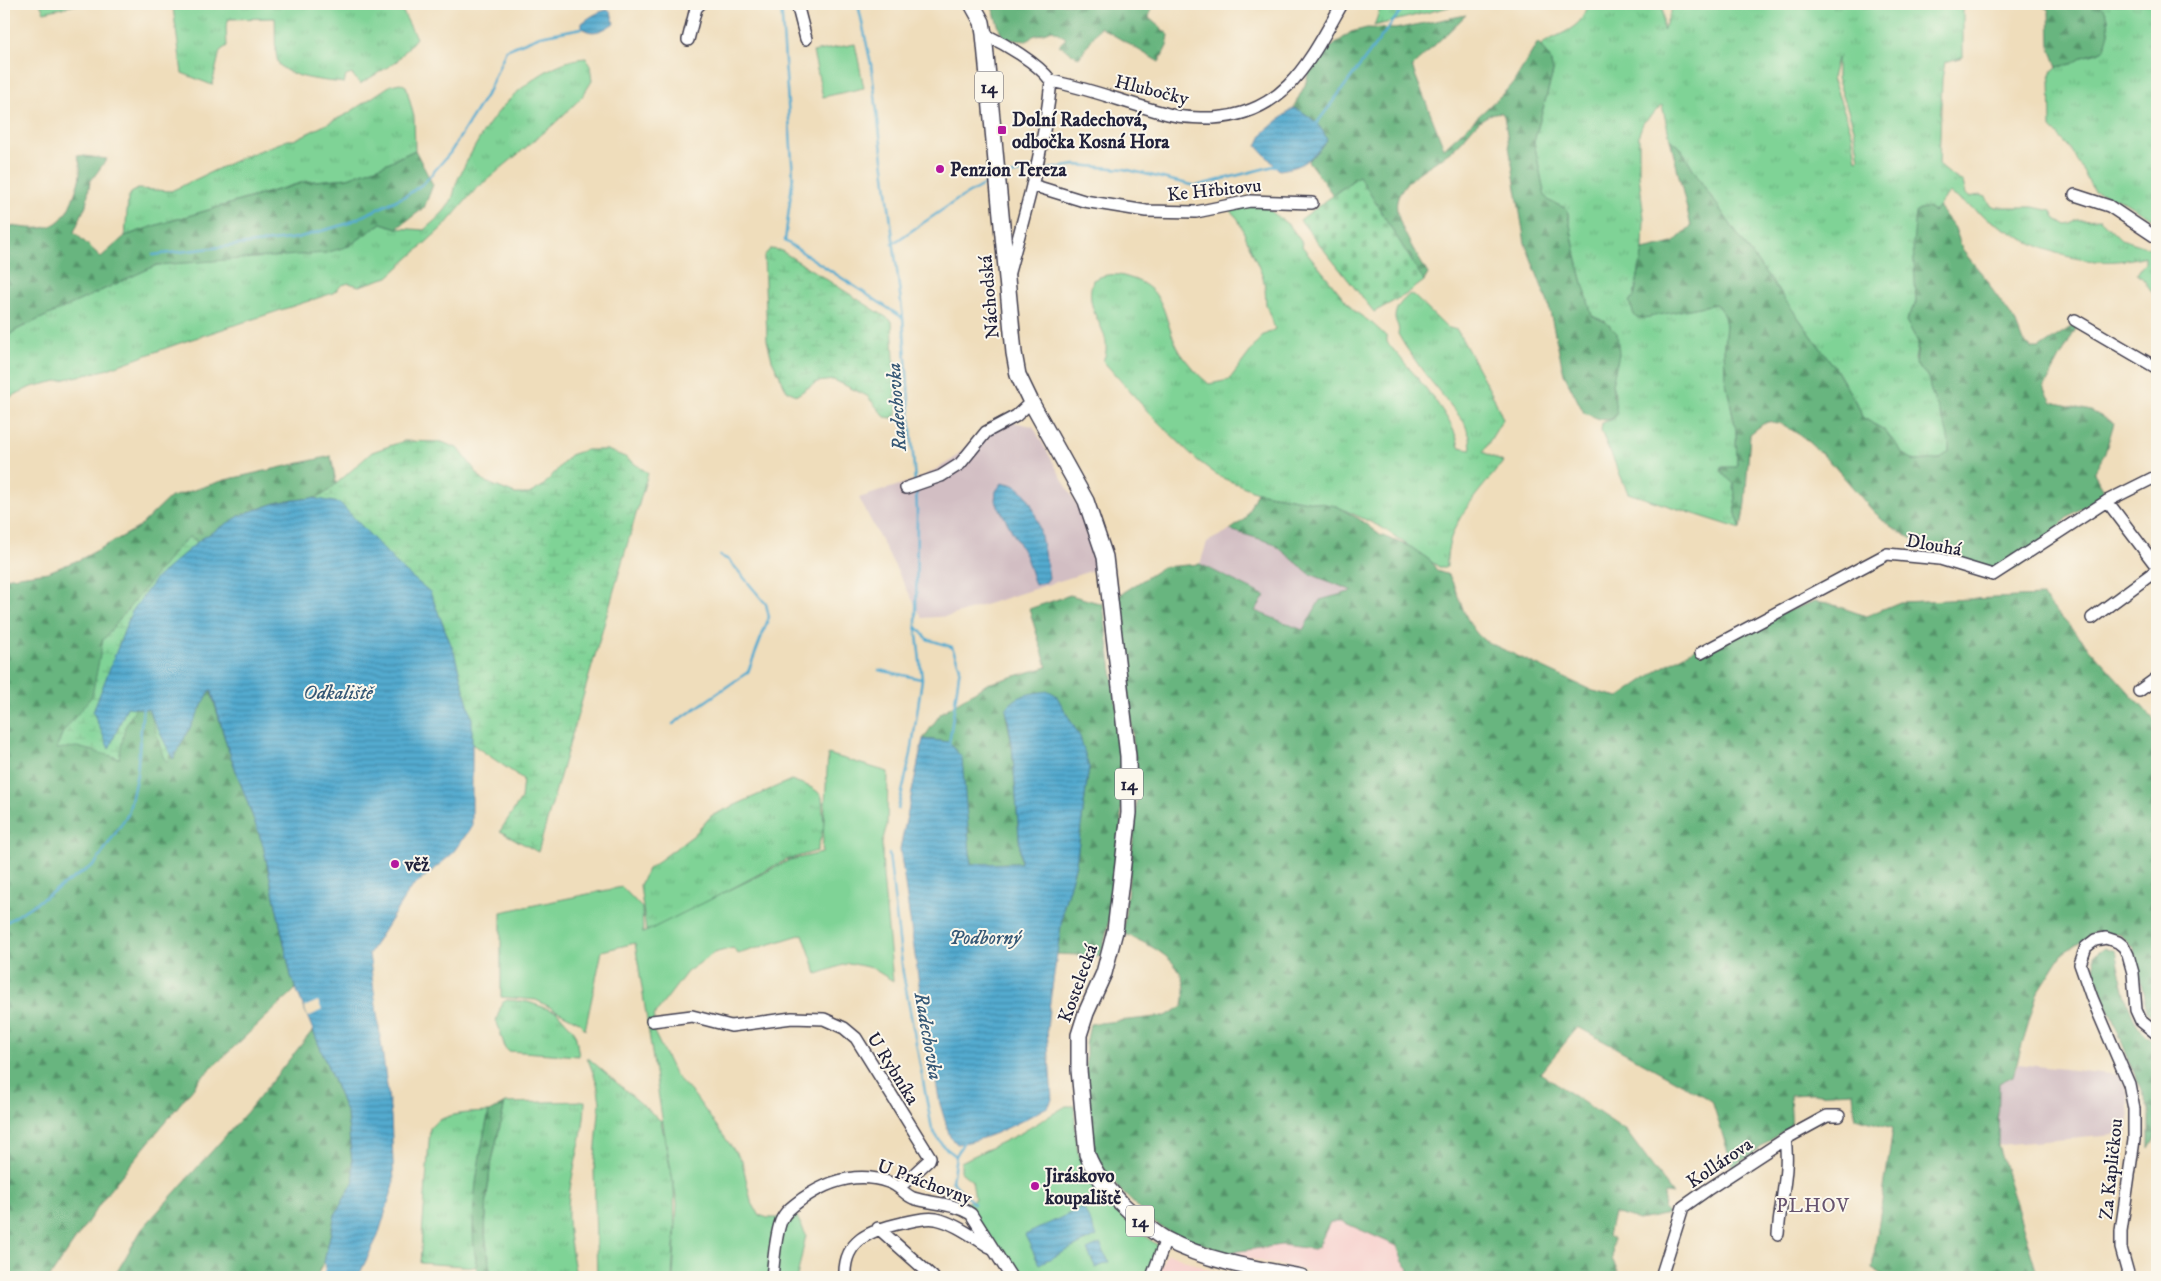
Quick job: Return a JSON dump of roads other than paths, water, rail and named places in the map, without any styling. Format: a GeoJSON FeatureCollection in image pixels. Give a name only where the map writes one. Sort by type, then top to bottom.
{"type":"FeatureCollection","features":[{"type":"Feature","properties":{"kind":"main road","name":"Náchodská"},"geometry":{"type":"LineString","coordinates":[[972,4],[982,22],[984,34],[1014,354],[1018,375],[1086,501],[1108,569]]}},
{"type":"Feature","properties":{"kind":"main road","name":"Kostelecká"},"geometry":{"type":"LineString","coordinates":[[1108,569],[1128,756],[1129,813],[1122,887],[1112,947],[1104,973],[1086,1013],[1079,1035],[1079,1070],[1086,1154],[1090,1164],[1103,1182],[1132,1213],[1148,1228],[1166,1239],[1224,1261],[1300,1277]]}},
{"type":"Feature","properties":{"kind":"street"},"geometry":{"type":"LineString","coordinates":[[688,40],[696,8],[700,4]]}},
{"type":"Feature","properties":{"kind":"street"},"geometry":{"type":"LineString","coordinates":[[797,4],[806,39]]}},
{"type":"Feature","properties":{"kind":"street","name":"Hlubočky"},"geometry":{"type":"LineString","coordinates":[[1052,81],[1174,116],[1206,118],[1241,114],[1259,108],[1273,100],[1286,87],[1305,64],[1342,4]]}},
{"type":"Feature","properties":{"kind":"street"},"geometry":{"type":"LineString","coordinates":[[984,34],[1032,63],[1052,81],[1032,185],[1007,280]]}},
{"type":"Feature","properties":{"kind":"street","name":"Ke Hřbitovu"},"geometry":{"type":"LineString","coordinates":[[1032,185],[1084,201],[1146,211],[1196,212],[1250,201],[1312,203]]}},
{"type":"Feature","properties":{"kind":"street"},"geometry":{"type":"LineString","coordinates":[[2075,195],[2109,206],[2157,238]]}},
{"type":"Feature","properties":{"kind":"street"},"geometry":{"type":"LineString","coordinates":[[2075,320],[2157,368]]}},
{"type":"Feature","properties":{"kind":"street"},"geometry":{"type":"LineString","coordinates":[[912,486],[941,476],[960,464],[986,432],[1016,416],[1031,402]]}},
{"type":"Feature","properties":{"kind":"street","name":"Dlouhá"},"geometry":{"type":"LineString","coordinates":[[1701,653],[1887,554],[1940,559],[1993,575],[2107,501],[2157,476]]}},
{"type":"Feature","properties":{"kind":"street"},"geometry":{"type":"LineString","coordinates":[[2092,618],[2157,569],[2107,501]]}},
{"type":"Feature","properties":{"kind":"street"},"geometry":{"type":"LineString","coordinates":[[2139,691],[2157,678]]}},
{"type":"Feature","properties":{"kind":"street","name":"Za Kapličkou"},"geometry":{"type":"LineString","coordinates":[[2129,1277],[2121,1248],[2121,1231],[2134,1140],[2134,1109],[2132,1094],[2080,964],[2086,947],[2094,940],[2106,938],[2118,942],[2124,947],[2133,972],[2136,1010],[2141,1021],[2157,1034]]}},
{"type":"Feature","properties":{"kind":"street","name":"U Rybníka"},"geometry":{"type":"LineString","coordinates":[[652,1021],[692,1016],[731,1026],[792,1018],[824,1020],[844,1028],[856,1038],[930,1157],[930,1160],[900,1187]]}},
{"type":"Feature","properties":{"kind":"street","name":"Kollárova"},"geometry":{"type":"LineString","coordinates":[[1661,1277],[1683,1208],[1785,1139],[1827,1116],[1840,1116]]}},
{"type":"Feature","properties":{"kind":"street"},"geometry":{"type":"LineString","coordinates":[[1778,1234],[1787,1150],[1785,1139]]}},
{"type":"Feature","properties":{"kind":"street","name":"U Práchovny"},"geometry":{"type":"LineString","coordinates":[[772,1277],[782,1220],[788,1210],[823,1186],[850,1178],[866,1177],[900,1187],[910,1198],[962,1208],[971,1214],[1011,1277]]}},
{"type":"Feature","properties":{"kind":"street"},"geometry":{"type":"LineString","coordinates":[[845,1277],[845,1266],[853,1247],[861,1238],[878,1228],[933,1218],[943,1221],[992,1248]]}},
{"type":"Feature","properties":{"kind":"street"},"geometry":{"type":"LineString","coordinates":[[878,1228],[933,1277]]}},
{"type":"Feature","properties":{"kind":"street"},"geometry":{"type":"LineString","coordinates":[[1152,1277],[1166,1239]]}},
{"type":"Feature","properties":{"kind":"water"},"geometry":{"type":"Polygon","coordinates":[[[607,10],[611,12],[614,23],[594,32],[582,28],[582,23],[597,13],[607,10]]]}},
{"type":"Feature","properties":{"kind":"water"},"geometry":{"type":"Polygon","coordinates":[[[1293,108],[1303,112],[1314,121],[1323,131],[1327,141],[1306,161],[1295,167],[1279,170],[1257,146],[1263,133],[1293,108]]]}},
{"type":"Feature","properties":{"kind":"water"},"geometry":{"type":"Polygon","coordinates":[[[1002,483],[1012,484],[1021,489],[1032,506],[1048,570],[1049,578],[1046,582],[1035,585],[1026,557],[995,500],[996,491],[1002,483]]]}},
{"type":"Feature","properties":{"kind":"water","name":"Odkaliště"},"geometry":{"type":"Polygon","coordinates":[[[312,498],[340,503],[401,568],[430,592],[454,652],[472,719],[472,827],[451,855],[410,889],[369,954],[391,1116],[394,1184],[378,1236],[360,1273],[355,1277],[328,1277],[324,1262],[335,1215],[354,1181],[347,1114],[291,976],[263,845],[227,746],[211,689],[173,759],[148,709],[127,707],[109,749],[93,712],[131,613],[156,578],[201,539],[243,514],[279,502],[312,498]]]}},
{"type":"Feature","properties":{"kind":"water","name":"Podborný"},"geometry":{"type":"Polygon","coordinates":[[[1049,691],[1056,695],[1080,737],[1089,767],[1076,864],[1064,905],[1049,1009],[1047,1030],[1052,1099],[1049,1106],[1004,1130],[981,1139],[957,1144],[950,1137],[940,1104],[924,1019],[900,849],[923,739],[949,742],[962,758],[971,864],[1021,863],[1012,744],[1006,709],[1020,697],[1049,691]]]}},
{"type":"Feature","properties":{"kind":"water"},"geometry":{"type":"Polygon","coordinates":[[[1083,1207],[1097,1236],[1039,1264],[1025,1235],[1083,1207]]]}},
{"type":"Feature","properties":{"kind":"water"},"geometry":{"type":"Polygon","coordinates":[[[1100,1244],[1109,1262],[1096,1268],[1087,1250],[1100,1244]]]}},
{"type":"Feature","properties":{"kind":"waterway"},"geometry":{"type":"LineString","coordinates":[[781,4],[793,176],[785,241],[903,318]]}},
{"type":"Feature","properties":{"kind":"waterway","name":"Radechovka"},"geometry":{"type":"LineString","coordinates":[[858,4],[871,64],[903,318],[915,482]]}},
{"type":"Feature","properties":{"kind":"waterway"},"geometry":{"type":"LineString","coordinates":[[1314,127],[1406,4]]}},
{"type":"Feature","properties":{"kind":"waterway"},"geometry":{"type":"LineString","coordinates":[[153,255],[297,238],[346,224],[407,195],[424,183],[450,153],[489,90],[506,50],[540,36],[582,28]]}},
{"type":"Feature","properties":{"kind":"waterway"},"geometry":{"type":"LineString","coordinates":[[1043,170],[1076,165],[1124,169],[1196,186],[1278,165]]}},
{"type":"Feature","properties":{"kind":"waterway"},"geometry":{"type":"LineString","coordinates":[[1002,176],[1028,172]]}},
{"type":"Feature","properties":{"kind":"waterway"},"geometry":{"type":"LineString","coordinates":[[892,244],[957,200],[992,180]]}},
{"type":"Feature","properties":{"kind":"waterway","name":"Radechovka"},"geometry":{"type":"LineString","coordinates":[[898,809],[911,754],[922,679],[916,625],[916,488]]}},
{"type":"Feature","properties":{"kind":"waterway"},"geometry":{"type":"LineString","coordinates":[[673,724],[748,672],[769,617],[766,604],[729,560],[720,556]]}},
{"type":"Feature","properties":{"kind":"waterway"},"geometry":{"type":"LineString","coordinates":[[917,627],[927,639],[952,647],[960,667],[949,744]]}},
{"type":"Feature","properties":{"kind":"waterway"},"geometry":{"type":"LineString","coordinates":[[879,670],[921,679]]}},
{"type":"Feature","properties":{"kind":"waterway"},"geometry":{"type":"LineString","coordinates":[[4,924],[95,864],[128,814],[137,774],[143,706]]}},
{"type":"Feature","properties":{"kind":"waterway","name":"Radechovka"},"geometry":{"type":"LineString","coordinates":[[889,854],[903,973],[932,1129],[943,1146],[956,1156]]}},
{"type":"Feature","properties":{"kind":"waterway","name":"Radechovka"},"geometry":{"type":"LineString","coordinates":[[964,1141],[956,1156],[952,1181],[974,1204]]}},
{"type":"Feature","properties":{"kind":"waterway"},"geometry":{"type":"LineString","coordinates":[[325,1277],[326,1269]]}},
{"type":"Feature","properties":{"kind":"place","name":"Dolní Radechová, odbočka Kosná Hora"},"geometry":{"type":"Point","coordinates":[1002,130]}},
{"type":"Feature","properties":{"kind":"place","name":"Penzion Tereza"},"geometry":{"type":"Point","coordinates":[940,169]}},
{"type":"Feature","properties":{"kind":"place","name":"věž"},"geometry":{"type":"Point","coordinates":[395,864]}},
{"type":"Feature","properties":{"kind":"place","name":"Jiráskovo koupaliště"},"geometry":{"type":"Point","coordinates":[1035,1186]}},
{"type":"Feature","properties":{"kind":"district","name":"PLHOV"},"geometry":{"type":"Point","coordinates":[1813,1205]}}]}
